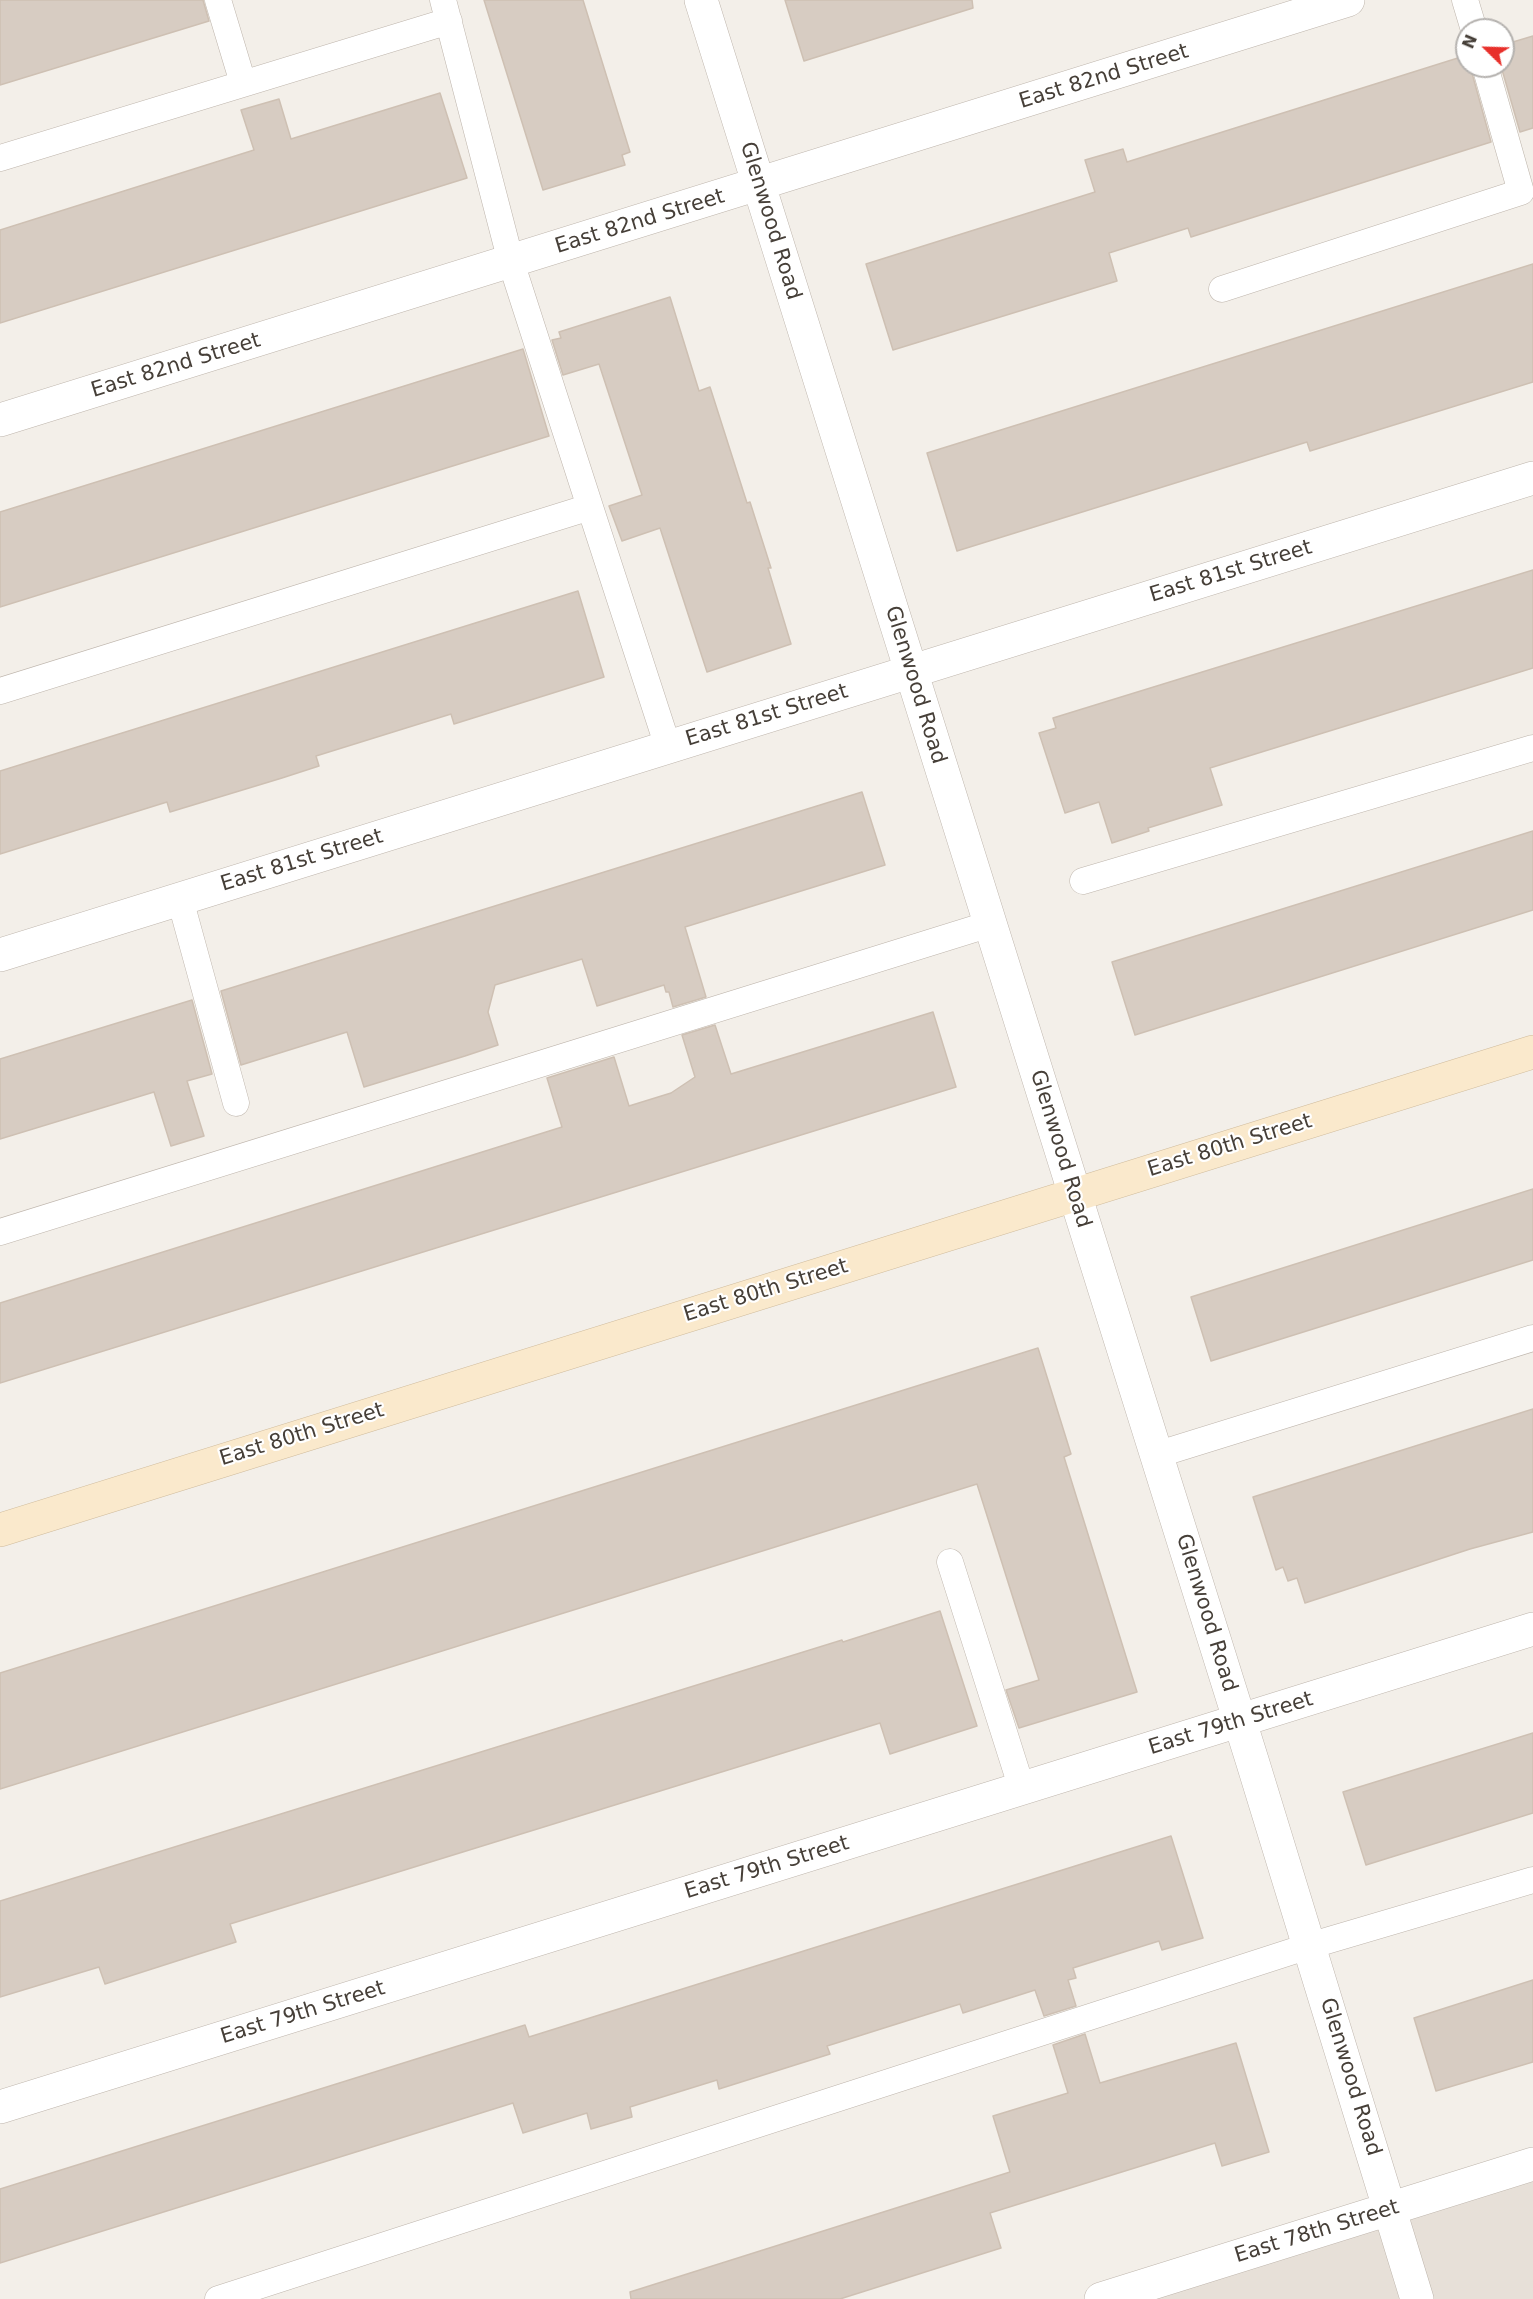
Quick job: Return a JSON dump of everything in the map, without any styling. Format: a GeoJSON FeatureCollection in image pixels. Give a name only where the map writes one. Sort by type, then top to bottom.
{"type":"FeatureCollection","features":[{"type":"Feature","properties":{"kind":"street","name":"Glenwood Road"},"geometry":{"type":"LineString","coordinates":[[701,0],[1240,1721],[1417,2299]]}},
{"type":"Feature","properties":{"kind":"street","name":"East 82nd Street"},"geometry":{"type":"LineString","coordinates":[[0,420],[1348,0]]}},
{"type":"Feature","properties":{"kind":"street","name":"East 81st Street"},"geometry":{"type":"LineString","coordinates":[[0,955],[1533,477]]}},
{"type":"Feature","properties":{"kind":"street","name":"East 80th Street"},"geometry":{"type":"LineString","coordinates":[[0,1530],[1533,1052]]}},
{"type":"Feature","properties":{"kind":"street","name":"East 79th Street"},"geometry":{"type":"LineString","coordinates":[[0,2107],[1533,1629]]}},
{"type":"Feature","properties":{"kind":"street","name":"East 78th Street"},"geometry":{"type":"LineString","coordinates":[[1101,2299],[1533,2164]]}},
{"type":"Feature","properties":{"kind":"lane"},"geometry":{"type":"LineString","coordinates":[[218,0],[243,83]]}},
{"type":"Feature","properties":{"kind":"lane"},"geometry":{"type":"LineString","coordinates":[[1465,0],[1470,18]]}},
{"type":"Feature","properties":{"kind":"lane"},"geometry":{"type":"LineString","coordinates":[[0,158],[243,83],[446,11],[511,262],[668,747]]}},
{"type":"Feature","properties":{"kind":"lane"},"geometry":{"type":"LineString","coordinates":[[1222,289],[1527,191],[1489,78]]}},
{"type":"Feature","properties":{"kind":"lane"},"geometry":{"type":"LineString","coordinates":[[0,690],[590,507]]}},
{"type":"Feature","properties":{"kind":"lane"},"geometry":{"type":"LineString","coordinates":[[1083,881],[1533,748]]}},
{"type":"Feature","properties":{"kind":"lane"},"geometry":{"type":"LineString","coordinates":[[180,898],[236,1103]]}},
{"type":"Feature","properties":{"kind":"lane"},"geometry":{"type":"LineString","coordinates":[[0,1232],[990,924]]}},
{"type":"Feature","properties":{"kind":"lane"},"geometry":{"type":"LineString","coordinates":[[1156,1455],[1533,1338]]}},
{"type":"Feature","properties":{"kind":"lane"},"geometry":{"type":"LineString","coordinates":[[950,1562],[1022,1789]]}},
{"type":"Feature","properties":{"kind":"lane"},"geometry":{"type":"LineString","coordinates":[[218,2299],[1309,1946],[1533,1880]]}},
{"type":"Feature","properties":{"kind":"shaded area"},"geometry":{"type":"Polygon","coordinates":[[[1533,2164],[1533,2299],[1101,2299],[1533,2164]]]}},
{"type":"Feature","properties":{"kind":"building"},"geometry":{"type":"Polygon","coordinates":[[[0,0],[203,0],[209,21],[0,85],[0,0]]]}},
{"type":"Feature","properties":{"kind":"building"},"geometry":{"type":"Polygon","coordinates":[[[484,0],[583,0],[630,152],[622,155],[625,165],[543,190],[484,0]]]}},
{"type":"Feature","properties":{"kind":"building"},"geometry":{"type":"Polygon","coordinates":[[[785,0],[972,0],[973,8],[804,61],[785,0]]]}},
{"type":"Feature","properties":{"kind":"building"},"geometry":{"type":"Polygon","coordinates":[[[1533,36],[1533,128],[1520,132],[1504,78],[1515,78],[1515,41],[1533,36]]]}},
{"type":"Feature","properties":{"kind":"building"},"geometry":{"type":"Polygon","coordinates":[[[1455,59],[1455,78],[1473,78],[1491,142],[1191,237],[1188,228],[1109,253],[1117,281],[893,350],[866,264],[1095,192],[1085,160],[1123,149],[1127,162],[1455,59]]]}},
{"type":"Feature","properties":{"kind":"building"},"geometry":{"type":"Polygon","coordinates":[[[440,93],[467,178],[0,323],[0,230],[254,150],[241,110],[279,99],[291,139],[440,93]]]}},
{"type":"Feature","properties":{"kind":"building"},"geometry":{"type":"Polygon","coordinates":[[[1533,264],[1533,382],[1310,451],[1307,442],[957,551],[927,453],[1533,264]]]}},
{"type":"Feature","properties":{"kind":"building"},"geometry":{"type":"Polygon","coordinates":[[[670,297],[699,391],[710,387],[747,503],[750,502],[771,568],[768,568],[791,644],[707,672],[660,528],[622,541],[609,506],[642,495],[599,364],[563,375],[552,340],[561,338],[559,332],[670,297]]]}},
{"type":"Feature","properties":{"kind":"building"},"geometry":{"type":"Polygon","coordinates":[[[523,349],[549,436],[0,607],[0,512],[523,349]]]}},
{"type":"Feature","properties":{"kind":"building"},"geometry":{"type":"Polygon","coordinates":[[[1533,570],[1533,668],[1210,768],[1222,805],[1148,828],[1149,831],[1112,843],[1099,802],[1065,813],[1039,733],[1056,728],[1053,718],[1533,570]]]}},
{"type":"Feature","properties":{"kind":"building"},"geometry":{"type":"Polygon","coordinates":[[[578,591],[604,677],[454,724],[451,714],[316,756],[319,766],[282,778],[170,812],[167,802],[0,854],[0,771],[578,591]]]}},
{"type":"Feature","properties":{"kind":"building"},"geometry":{"type":"Polygon","coordinates":[[[862,792],[885,865],[685,927],[706,997],[673,1007],[669,992],[666,992],[664,985],[597,1006],[582,959],[495,985],[488,1012],[498,1045],[465,1056],[364,1087],[347,1032],[241,1065],[221,991],[862,792]]]}},
{"type":"Feature","properties":{"kind":"building"},"geometry":{"type":"Polygon","coordinates":[[[1533,831],[1533,910],[1135,1035],[1112,962],[1533,831]]]}},
{"type":"Feature","properties":{"kind":"building"},"geometry":{"type":"Polygon","coordinates":[[[192,1000],[212,1074],[187,1081],[204,1136],[171,1146],[154,1092],[0,1139],[0,1059],[192,1000]]]}},
{"type":"Feature","properties":{"kind":"building"},"geometry":{"type":"Polygon","coordinates":[[[933,1012],[956,1087],[0,1383],[0,1303],[562,1127],[547,1078],[614,1057],[629,1106],[671,1093],[695,1077],[682,1035],[715,1025],[731,1074],[933,1012]]]}},
{"type":"Feature","properties":{"kind":"building"},"geometry":{"type":"Polygon","coordinates":[[[1533,1189],[1533,1260],[1211,1361],[1191,1297],[1533,1189]]]}},
{"type":"Feature","properties":{"kind":"building"},"geometry":{"type":"Polygon","coordinates":[[[1038,1348],[1071,1454],[1064,1457],[1137,1692],[1019,1728],[1006,1690],[1039,1680],[977,1484],[0,1789],[0,1673],[1038,1348]]]}},
{"type":"Feature","properties":{"kind":"building"},"geometry":{"type":"Polygon","coordinates":[[[1533,1409],[1533,1532],[1470,1549],[1305,1603],[1297,1578],[1288,1581],[1283,1567],[1276,1570],[1253,1497],[1533,1409]]]}},
{"type":"Feature","properties":{"kind":"building"},"geometry":{"type":"Polygon","coordinates":[[[940,1611],[977,1726],[890,1754],[880,1723],[230,1924],[236,1942],[105,1984],[99,1967],[0,1997],[0,1901],[940,1611]]]}},
{"type":"Feature","properties":{"kind":"building"},"geometry":{"type":"Polygon","coordinates":[[[1533,1733],[1533,1813],[1366,1865],[1343,1792],[1533,1733]]]}},
{"type":"Feature","properties":{"kind":"building"},"geometry":{"type":"Polygon","coordinates":[[[1171,1836],[1203,1938],[1162,1950],[1159,1941],[1073,1968],[1076,1978],[1068,1980],[1076,2006],[1044,2016],[1035,1990],[963,2013],[960,2004],[827,2046],[830,2054],[719,2089],[717,2080],[630,2107],[632,2117],[591,2129],[587,2113],[523,2133],[513,2103],[0,2263],[0,2189],[525,2025],[529,2037],[1171,1836]]]}},
{"type":"Feature","properties":{"kind":"building"},"geometry":{"type":"Polygon","coordinates":[[[1533,1980],[1533,2062],[1436,2091],[1414,2018],[1533,1980]]]}},
{"type":"Feature","properties":{"kind":"building"},"geometry":{"type":"Polygon","coordinates":[[[1085,2034],[1100,2083],[1236,2043],[1269,2152],[1222,2166],[1215,2143],[990,2213],[1001,2248],[840,2299],[631,2299],[630,2292],[1010,2172],[993,2116],[1068,2093],[1053,2045],[1085,2034]]]}}]}
